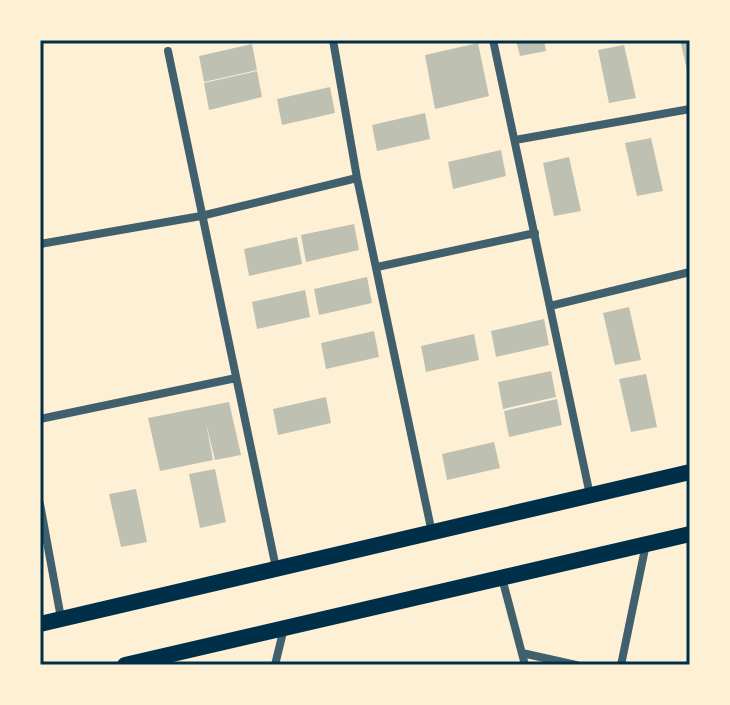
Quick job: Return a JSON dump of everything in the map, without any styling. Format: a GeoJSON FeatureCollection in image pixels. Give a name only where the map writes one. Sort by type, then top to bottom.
{"type":"FeatureCollection","features":[{"type":"Feature","properties":{"kind":"main road"},"geometry":{"type":"LineString","coordinates":[[40,624],[690,472]]}},
{"type":"Feature","properties":{"kind":"main road"},"geometry":{"type":"LineString","coordinates":[[125,665],[690,534]]}},
{"type":"Feature","properties":{"kind":"street"},"geometry":{"type":"LineString","coordinates":[[333,40],[357,178],[432,534]]}},
{"type":"Feature","properties":{"kind":"street"},"geometry":{"type":"LineString","coordinates":[[493,40],[590,496]]}},
{"type":"Feature","properties":{"kind":"street"},"geometry":{"type":"LineString","coordinates":[[168,51],[277,569]]}},
{"type":"Feature","properties":{"kind":"street"},"geometry":{"type":"LineString","coordinates":[[515,140],[690,109]]}},
{"type":"Feature","properties":{"kind":"street"},"geometry":{"type":"LineString","coordinates":[[40,244],[201,216],[357,178]]}},
{"type":"Feature","properties":{"kind":"street"},"geometry":{"type":"LineString","coordinates":[[377,267],[535,233]]}},
{"type":"Feature","properties":{"kind":"street"},"geometry":{"type":"LineString","coordinates":[[550,306],[690,272]]}},
{"type":"Feature","properties":{"kind":"street"},"geometry":{"type":"LineString","coordinates":[[40,419],[236,378]]}},
{"type":"Feature","properties":{"kind":"street"},"geometry":{"type":"LineString","coordinates":[[40,504],[61,619]]}},
{"type":"Feature","properties":{"kind":"street"},"geometry":{"type":"LineString","coordinates":[[621,665],[646,544]]}},
{"type":"Feature","properties":{"kind":"street"},"geometry":{"type":"LineString","coordinates":[[502,578],[525,665]]}},
{"type":"Feature","properties":{"kind":"street"},"geometry":{"type":"LineString","coordinates":[[275,665],[284,628]]}},
{"type":"Feature","properties":{"kind":"street"},"geometry":{"type":"LineString","coordinates":[[522,653],[576,665]]}},
{"type":"Feature","properties":{"kind":"building"},"geometry":{"type":"Polygon","coordinates":[[[516,40],[544,40],[546,51],[520,56],[516,40]]]}},
{"type":"Feature","properties":{"kind":"building"},"geometry":{"type":"Polygon","coordinates":[[[680,40],[690,40],[690,78],[689,78],[680,40]]]}},
{"type":"Feature","properties":{"kind":"building"},"geometry":{"type":"Polygon","coordinates":[[[478,43],[489,96],[435,109],[425,55],[478,43]]]}},
{"type":"Feature","properties":{"kind":"building"},"geometry":{"type":"Polygon","coordinates":[[[252,44],[257,70],[204,82],[199,56],[252,44]]]}},
{"type":"Feature","properties":{"kind":"building"},"geometry":{"type":"Polygon","coordinates":[[[624,45],[636,98],[609,103],[598,50],[624,45]]]}},
{"type":"Feature","properties":{"kind":"building"},"geometry":{"type":"Polygon","coordinates":[[[257,71],[262,97],[209,110],[204,83],[257,71]]]}},
{"type":"Feature","properties":{"kind":"building"},"geometry":{"type":"Polygon","coordinates":[[[330,87],[335,113],[282,125],[277,99],[330,87]]]}},
{"type":"Feature","properties":{"kind":"building"},"geometry":{"type":"Polygon","coordinates":[[[425,113],[430,139],[377,151],[372,125],[425,113]]]}},
{"type":"Feature","properties":{"kind":"building"},"geometry":{"type":"Polygon","coordinates":[[[651,138],[663,191],[637,196],[625,143],[651,138]]]}},
{"type":"Feature","properties":{"kind":"building"},"geometry":{"type":"Polygon","coordinates":[[[501,150],[506,176],[453,189],[448,162],[501,150]]]}},
{"type":"Feature","properties":{"kind":"building"},"geometry":{"type":"Polygon","coordinates":[[[569,157],[581,211],[554,216],[543,163],[569,157]]]}},
{"type":"Feature","properties":{"kind":"building"},"geometry":{"type":"Polygon","coordinates":[[[354,224],[359,250],[306,262],[301,235],[354,224]]]}},
{"type":"Feature","properties":{"kind":"building"},"geometry":{"type":"Polygon","coordinates":[[[297,237],[302,264],[249,276],[244,249],[297,237]]]}},
{"type":"Feature","properties":{"kind":"building"},"geometry":{"type":"Polygon","coordinates":[[[367,277],[372,303],[319,315],[314,289],[367,277]]]}},
{"type":"Feature","properties":{"kind":"building"},"geometry":{"type":"Polygon","coordinates":[[[305,290],[310,317],[257,329],[252,302],[305,290]]]}},
{"type":"Feature","properties":{"kind":"building"},"geometry":{"type":"Polygon","coordinates":[[[629,307],[641,360],[615,365],[603,313],[629,307]]]}},
{"type":"Feature","properties":{"kind":"building"},"geometry":{"type":"Polygon","coordinates":[[[544,319],[549,345],[496,357],[491,331],[544,319]]]}},
{"type":"Feature","properties":{"kind":"building"},"geometry":{"type":"Polygon","coordinates":[[[374,331],[379,357],[326,369],[321,343],[374,331]]]}},
{"type":"Feature","properties":{"kind":"building"},"geometry":{"type":"Polygon","coordinates":[[[474,334],[479,360],[426,372],[421,346],[474,334]]]}},
{"type":"Feature","properties":{"kind":"building"},"geometry":{"type":"Polygon","coordinates":[[[551,371],[556,397],[503,409],[498,382],[551,371]]]}},
{"type":"Feature","properties":{"kind":"building"},"geometry":{"type":"Polygon","coordinates":[[[646,374],[657,427],[631,432],[619,379],[646,374]]]}},
{"type":"Feature","properties":{"kind":"building"},"geometry":{"type":"Polygon","coordinates":[[[326,397],[331,423],[278,435],[273,409],[326,397]]]}},
{"type":"Feature","properties":{"kind":"building"},"geometry":{"type":"Polygon","coordinates":[[[557,399],[562,425],[509,437],[504,411],[557,399]]]}},
{"type":"Feature","properties":{"kind":"building"},"geometry":{"type":"Polygon","coordinates":[[[229,402],[241,455],[215,460],[206,423],[213,460],[160,471],[148,418],[229,402]]]}},
{"type":"Feature","properties":{"kind":"building"},"geometry":{"type":"Polygon","coordinates":[[[494,442],[500,468],[447,480],[442,454],[494,442]]]}},
{"type":"Feature","properties":{"kind":"building"},"geometry":{"type":"Polygon","coordinates":[[[215,469],[226,522],[200,528],[189,474],[215,469]]]}},
{"type":"Feature","properties":{"kind":"building"},"geometry":{"type":"Polygon","coordinates":[[[136,489],[147,542],[121,547],[109,494],[136,489]]]}}]}
